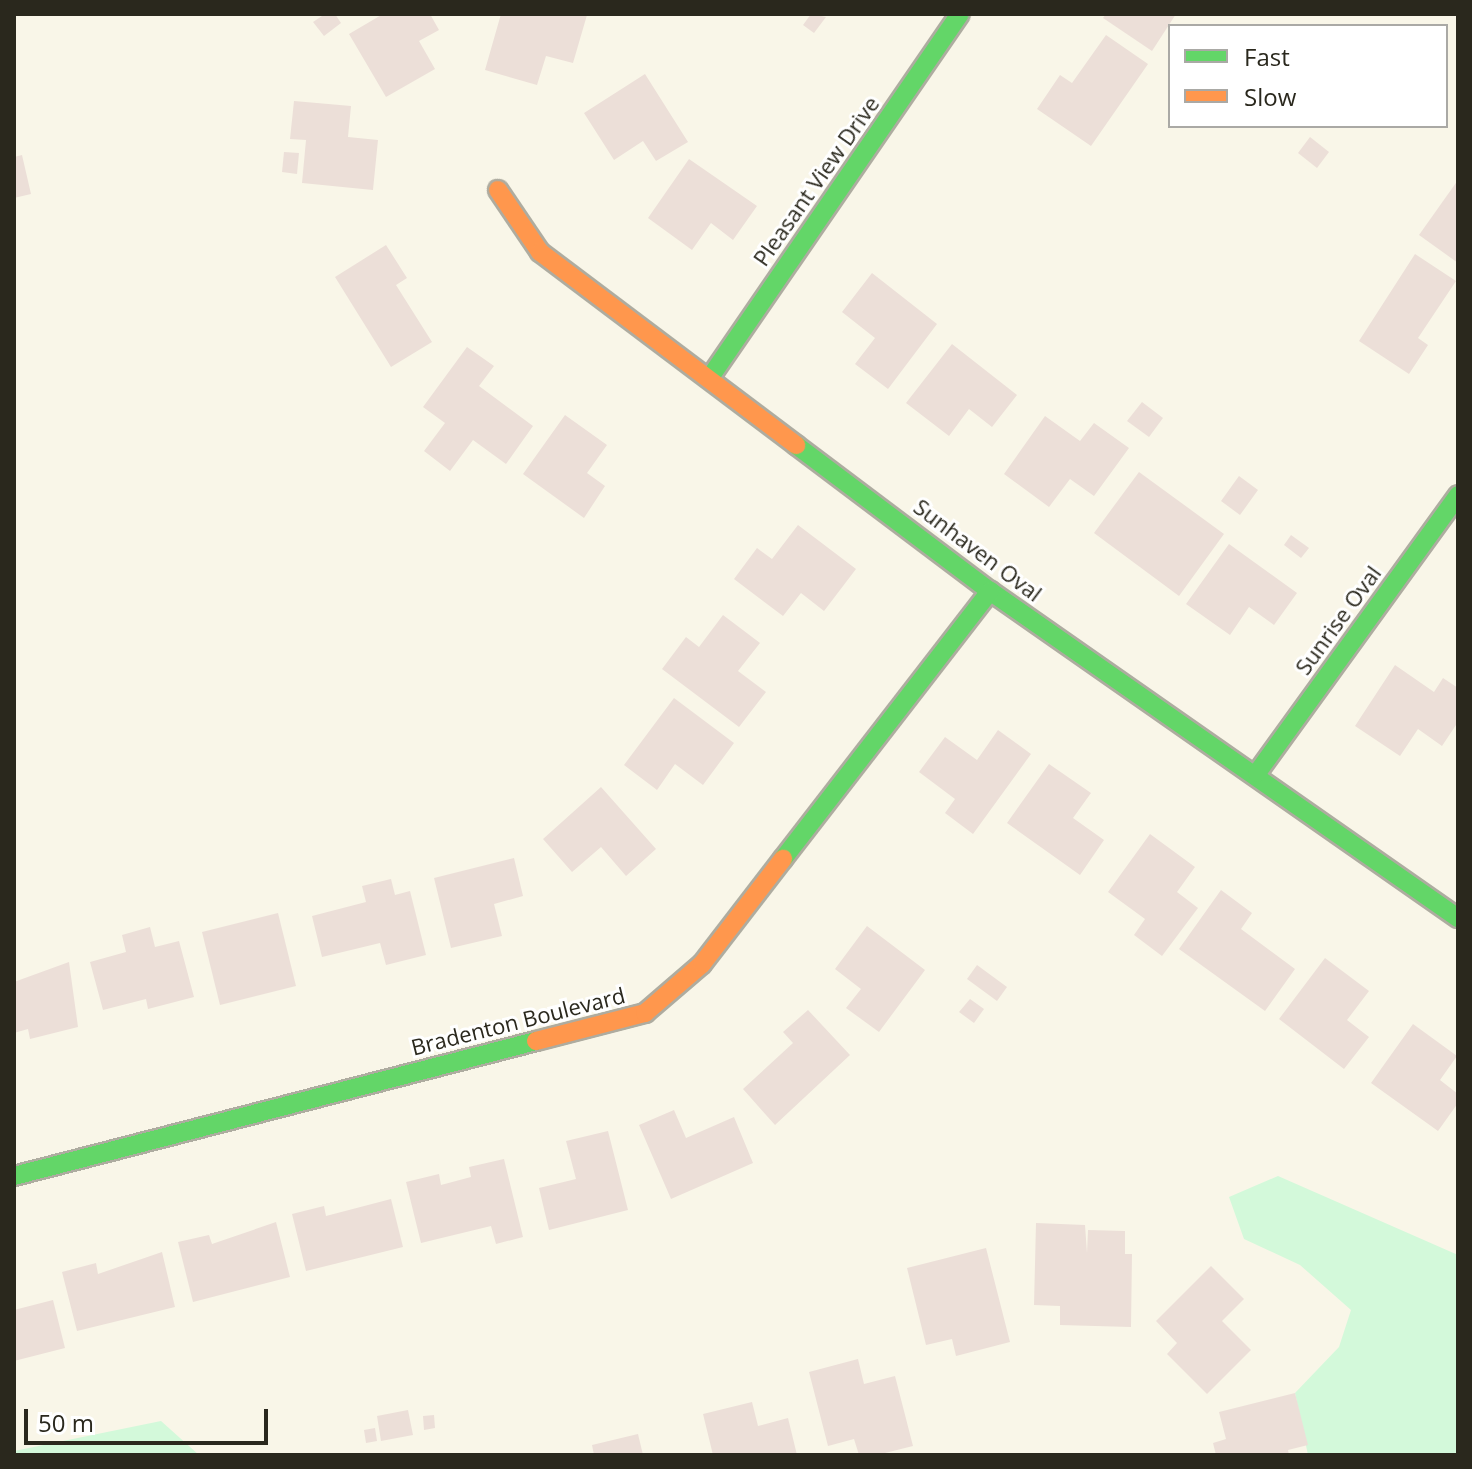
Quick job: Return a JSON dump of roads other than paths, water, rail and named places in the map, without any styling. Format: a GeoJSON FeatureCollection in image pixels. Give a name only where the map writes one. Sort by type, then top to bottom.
{"type":"FeatureCollection","features":[{"type":"Feature","properties":{"kind":"street","name":"Pleasant View Drive"},"geometry":{"type":"LineString","coordinates":[[711,376],[960,14]]}},
{"type":"Feature","properties":{"kind":"street","name":"Sunhaven Oval"},"geometry":{"type":"LineString","coordinates":[[498,190],[540,252],[711,376],[990,591],[1257,773],[1458,918]]}},
{"type":"Feature","properties":{"kind":"street","name":"Sunrise Oval"},"geometry":{"type":"LineString","coordinates":[[1257,773],[1458,495]]}},
{"type":"Feature","properties":{"kind":"street","name":"Bradenton Boulevard"},"geometry":{"type":"LineString","coordinates":[[14,1176],[645,1013],[702,964],[990,591]]}}]}
